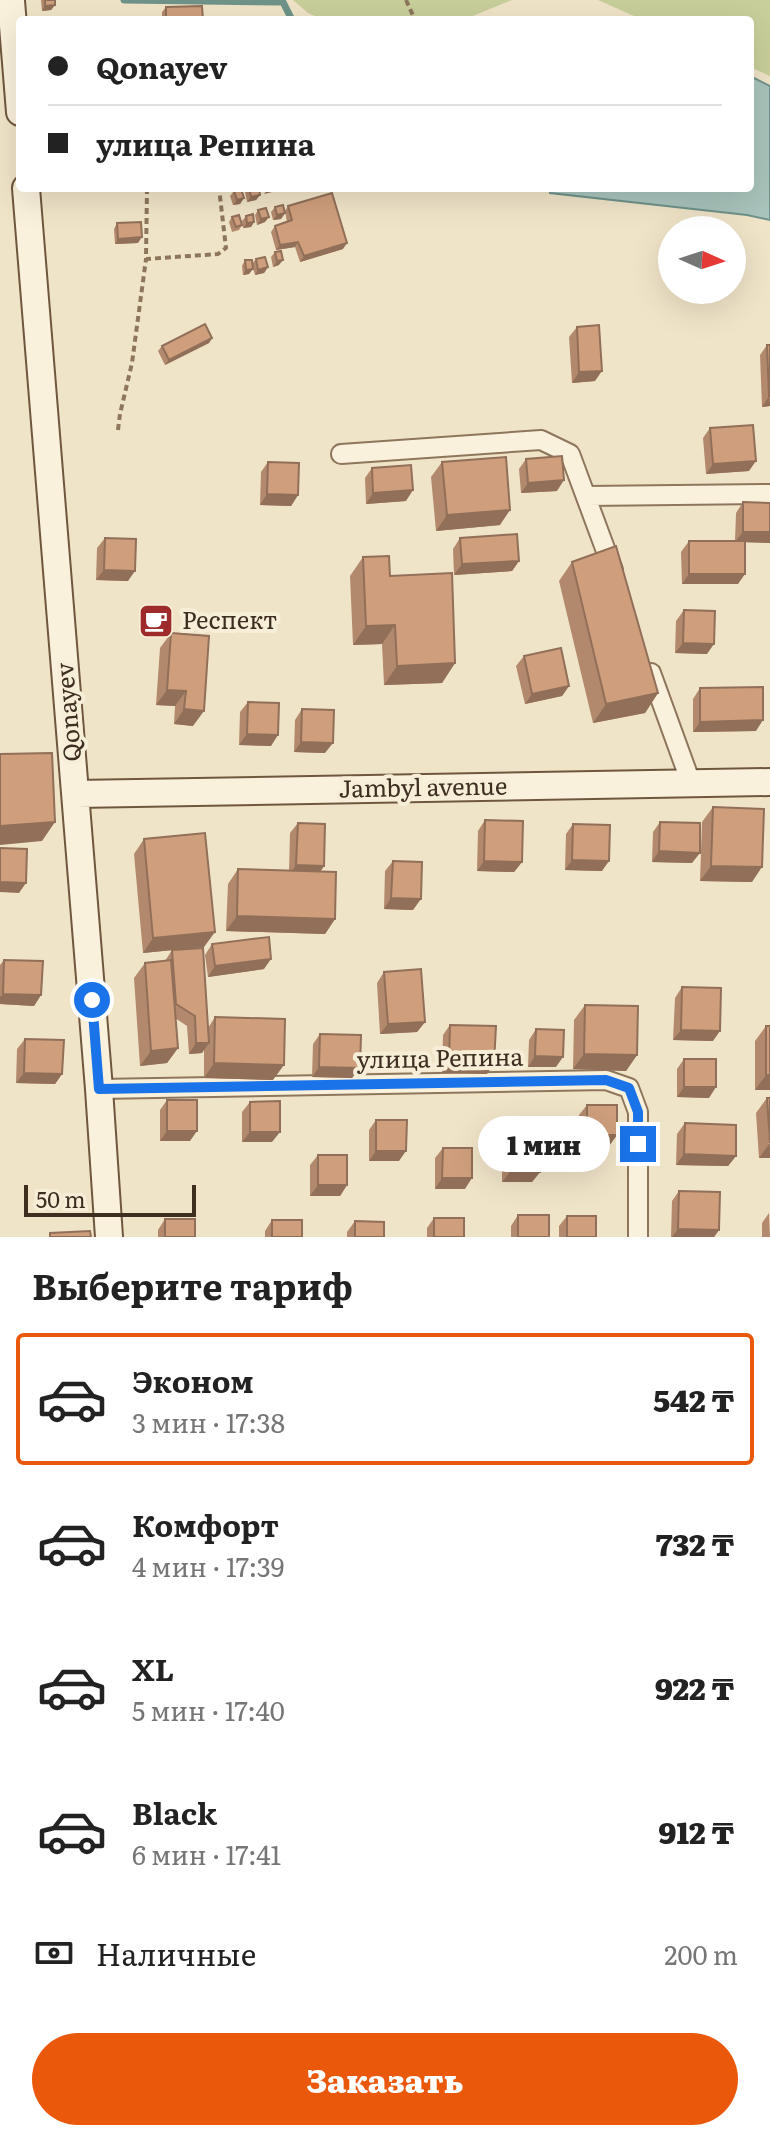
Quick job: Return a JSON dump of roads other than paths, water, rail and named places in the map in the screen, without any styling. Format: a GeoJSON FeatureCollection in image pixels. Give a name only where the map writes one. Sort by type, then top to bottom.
{"type":"FeatureCollection","features":[{"type":"Feature","properties":{"kind":"main road"},"geometry":{"type":"LineString","coordinates":[[10,0],[16,67]]}},
{"type":"Feature","properties":{"kind":"main road","name":"Qonayev"},"geometry":{"type":"LineString","coordinates":[[26,192],[109,1237]]}},
{"type":"Feature","properties":{"kind":"main road","name":"Jambyl avenue"},"geometry":{"type":"LineString","coordinates":[[76,794],[770,782]]}},
{"type":"Feature","properties":{"kind":"street"},"geometry":{"type":"LineString","coordinates":[[341,454],[541,440],[570,454],[618,582]]}},
{"type":"Feature","properties":{"kind":"street"},"geometry":{"type":"LineString","coordinates":[[587,496],[770,494]]}},
{"type":"Feature","properties":{"kind":"street"},"geometry":{"type":"LineString","coordinates":[[644,654],[691,783]]}},
{"type":"Feature","properties":{"kind":"street","name":"улица Репина"},"geometry":{"type":"LineString","coordinates":[[99,1089],[606,1080],[629,1088],[638,1112],[638,1237]]}},
{"type":"Feature","properties":{"kind":"water"},"geometry":{"type":"Polygon","coordinates":[[[754,78],[770,86],[770,220],[550,193],[754,192],[754,78]]]}},
{"type":"Feature","properties":{"kind":"waterway"},"geometry":{"type":"LineString","coordinates":[[124,0],[283,2],[290,16]]}},
{"type":"Feature","properties":{"kind":"place","name":"Респект"},"geometry":{"type":"Point","coordinates":[156,621]}}]}
